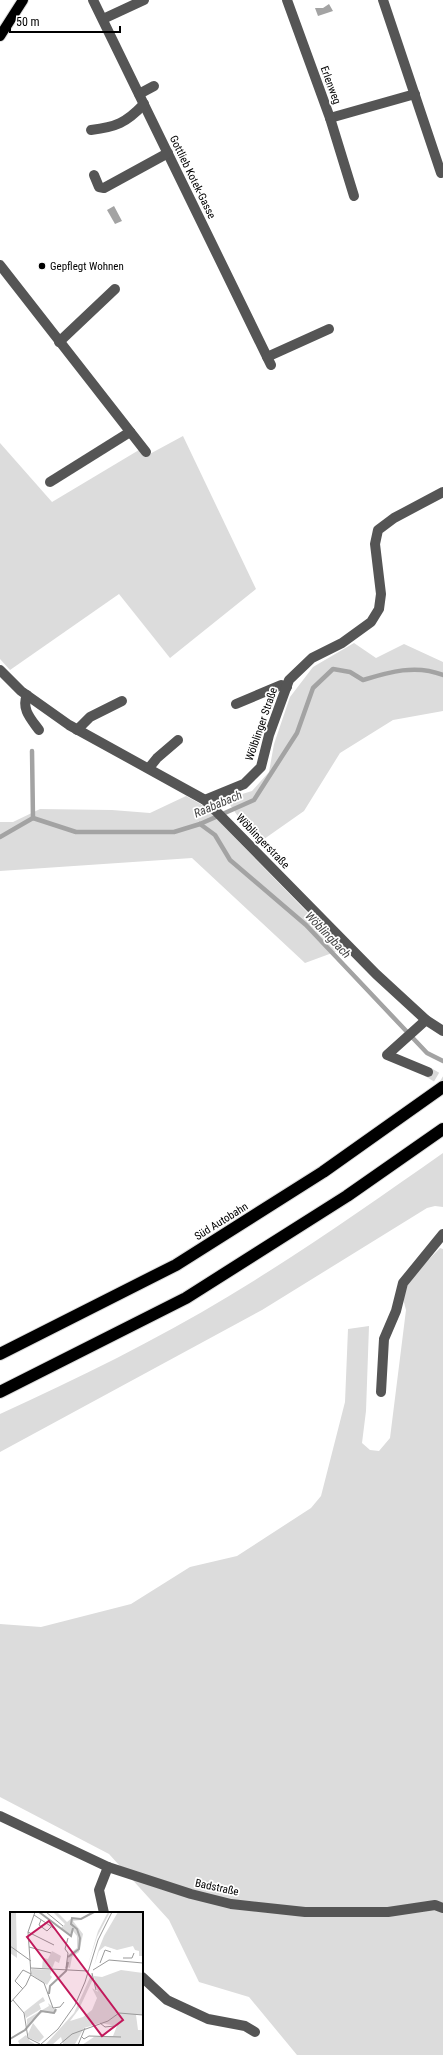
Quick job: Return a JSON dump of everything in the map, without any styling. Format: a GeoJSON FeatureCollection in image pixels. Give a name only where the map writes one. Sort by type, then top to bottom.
{"type":"FeatureCollection","features":[{"type":"Feature","properties":{"kind":"highway","name":"Süd Autobahn"},"geometry":{"type":"LineString","coordinates":[[0,1354],[176,1265],[323,1172],[443,1086]]}},
{"type":"Feature","properties":{"kind":"highway"},"geometry":{"type":"LineString","coordinates":[[0,1392],[186,1298],[347,1196],[443,1129]]}},
{"type":"Feature","properties":{"kind":"main road"},"geometry":{"type":"LineString","coordinates":[[0,36],[23,0]]}},
{"type":"Feature","properties":{"kind":"street","name":"Gottlieb Kotek-Gasse"},"geometry":{"type":"LineString","coordinates":[[93,0],[269,361],[329,329]]}},
{"type":"Feature","properties":{"kind":"street"},"geometry":{"type":"LineString","coordinates":[[103,19],[144,0]]}},
{"type":"Feature","properties":{"kind":"street","name":"Erlenweg"},"geometry":{"type":"LineString","coordinates":[[287,0],[330,118],[414,94]]}},
{"type":"Feature","properties":{"kind":"street"},"geometry":{"type":"LineString","coordinates":[[383,0],[440,173]]}},
{"type":"Feature","properties":{"kind":"street"},"geometry":{"type":"LineString","coordinates":[[139,94],[154,86]]}},
{"type":"Feature","properties":{"kind":"street"},"geometry":{"type":"LineString","coordinates":[[91,130],[114,126],[130,119],[144,104]]}},
{"type":"Feature","properties":{"kind":"street"},"geometry":{"type":"LineString","coordinates":[[330,118],[354,196]]}},
{"type":"Feature","properties":{"kind":"street"},"geometry":{"type":"LineString","coordinates":[[94,175],[99,187],[104,188],[168,152]]}},
{"type":"Feature","properties":{"kind":"street"},"geometry":{"type":"LineString","coordinates":[[0,266],[146,452]]}},
{"type":"Feature","properties":{"kind":"street"},"geometry":{"type":"LineString","coordinates":[[59,342],[115,289]]}},
{"type":"Feature","properties":{"kind":"street"},"geometry":{"type":"LineString","coordinates":[[50,482],[130,432]]}},
{"type":"Feature","properties":{"kind":"street","name":"Wölblinger Straße"},"geometry":{"type":"LineString","coordinates":[[205,800],[244,784],[261,767],[269,735],[289,680],[312,658],[342,643],[371,622],[379,609],[381,594],[375,544],[378,530],[394,518],[443,492]]}},
{"type":"Feature","properties":{"kind":"street","name":"Wöblingerstraße"},"geometry":{"type":"LineString","coordinates":[[0,670],[27,695],[77,730],[149,768],[205,800],[424,1022],[443,1031]]}},
{"type":"Feature","properties":{"kind":"street"},"geometry":{"type":"LineString","coordinates":[[236,704],[281,684],[287,687]]}},
{"type":"Feature","properties":{"kind":"street"},"geometry":{"type":"LineString","coordinates":[[27,695],[24,702],[27,714],[39,730]]}},
{"type":"Feature","properties":{"kind":"street"},"geometry":{"type":"LineString","coordinates":[[77,730],[90,717],[122,701]]}},
{"type":"Feature","properties":{"kind":"street"},"geometry":{"type":"LineString","coordinates":[[149,768],[157,758],[178,740]]}},
{"type":"Feature","properties":{"kind":"street"},"geometry":{"type":"LineString","coordinates":[[424,1022],[387,1055],[428,1072]]}},
{"type":"Feature","properties":{"kind":"street"},"geometry":{"type":"LineString","coordinates":[[381,1392],[384,1339],[396,1311],[403,1283],[443,1234]]}},
{"type":"Feature","properties":{"kind":"street","name":"Badstraße"},"geometry":{"type":"LineString","coordinates":[[0,1816],[108,1867],[191,1894],[231,1904],[306,1912],[388,1912],[435,1905],[443,1908]]}},
{"type":"Feature","properties":{"kind":"street"},"geometry":{"type":"LineString","coordinates":[[104,1912],[99,1890],[108,1867]]}},
{"type":"Feature","properties":{"kind":"street"},"geometry":{"type":"LineString","coordinates":[[143,1978],[167,2000],[208,2019],[245,2026],[255,2032]]}},
{"type":"Feature","properties":{"kind":"shaded area"},"geometry":{"type":"Polygon","coordinates":[[[329,4],[333,11],[318,16],[315,8],[323,8],[329,4]]]}},
{"type":"Feature","properties":{"kind":"shaded area"},"geometry":{"type":"Polygon","coordinates":[[[114,206],[122,221],[115,224],[107,210],[114,206]]]}},
{"type":"Feature","properties":{"kind":"shaded area"},"geometry":{"type":"Polygon","coordinates":[[[183,436],[256,589],[170,658],[119,594],[10,670],[0,659],[0,443],[52,502],[139,450],[146,456],[183,436]]]}},
{"type":"Feature","properties":{"kind":"shaded area"},"geometry":{"type":"Polygon","coordinates":[[[354,643],[376,658],[404,644],[443,662],[443,711],[393,720],[340,753],[304,811],[257,844],[226,799],[252,791],[269,772],[274,744],[290,697],[313,667],[354,643]]]}},
{"type":"Feature","properties":{"kind":"shaded area"},"geometry":{"type":"Polygon","coordinates":[[[186,796],[204,806],[343,949],[305,963],[192,858],[0,871],[0,822],[13,822],[40,809],[112,810],[150,813],[186,796]]]}},
{"type":"Feature","properties":{"kind":"shaded area"},"geometry":{"type":"Polygon","coordinates":[[[443,1153],[443,1207],[435,1206],[427,1208],[262,1310],[0,1452],[0,1414],[116,1358],[201,1313],[310,1244],[443,1153]]]}},
{"type":"Feature","properties":{"kind":"shaded area"},"geometry":{"type":"Polygon","coordinates":[[[440,1248],[443,1249],[443,2055],[297,2055],[249,1997],[199,1982],[169,1920],[109,1854],[0,1797],[0,1624],[41,1627],[131,1604],[190,1567],[237,1556],[311,1508],[321,1496],[345,1402],[348,1329],[369,1326],[366,1411],[362,1443],[370,1450],[379,1451],[390,1438],[406,1310],[402,1295],[408,1281],[440,1248]]]}},
{"type":"Feature","properties":{"kind":"waterway","name":"Raababach"},"geometry":{"type":"LineString","coordinates":[[0,837],[33,818],[76,832],[174,832],[200,824],[254,800],[297,733],[313,688],[333,669],[350,672],[363,680],[403,670],[423,670],[443,675]]}},
{"type":"Feature","properties":{"kind":"waterway"},"geometry":{"type":"LineString","coordinates":[[32,751],[33,818]]}},
{"type":"Feature","properties":{"kind":"waterway","name":"Wöblingbach"},"geometry":{"type":"LineString","coordinates":[[200,824],[215,835],[230,860],[306,925],[427,1053],[443,1061]]}},
{"type":"Feature","properties":{"kind":"tunnel"},"geometry":{"type":"LineString","coordinates":[[428,1072],[443,1081]]}},
{"type":"Feature","properties":{"kind":"place","name":"Gepflegt Wohnen"},"geometry":{"type":"Point","coordinates":[42,266]}}]}
